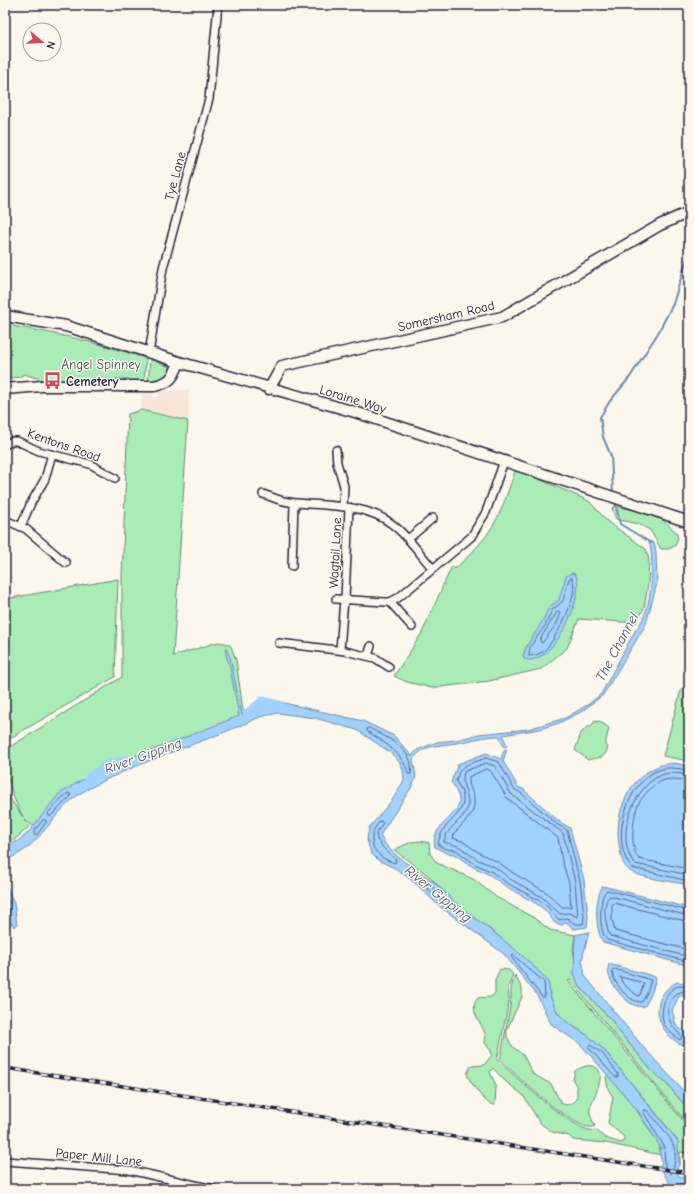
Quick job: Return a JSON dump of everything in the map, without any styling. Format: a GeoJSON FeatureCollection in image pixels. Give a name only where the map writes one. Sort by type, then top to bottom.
{"type":"FeatureCollection","features":[{"type":"Feature","properties":{"kind":"main road","name":"Somersham Road"},"geometry":{"type":"LineString","coordinates":[[269,389],[282,366],[502,317],[660,225],[689,212]]}},
{"type":"Feature","properties":{"kind":"main road","name":"Loraine Way"},"geometry":{"type":"LineString","coordinates":[[5,316],[66,326],[148,353],[269,389],[355,412],[689,522]]}},
{"type":"Feature","properties":{"kind":"main road"},"geometry":{"type":"LineString","coordinates":[[5,389],[42,386],[154,386],[170,382],[179,362]]}},
{"type":"Feature","properties":{"kind":"street","name":"Tye Lane"},"geometry":{"type":"LineString","coordinates":[[148,353],[163,268],[209,98],[218,5]]}},
{"type":"Feature","properties":{"kind":"street","name":"Kentons Road"},"geometry":{"type":"LineString","coordinates":[[5,445],[12,441],[17,441],[39,451],[90,464],[115,478]]}},
{"type":"Feature","properties":{"kind":"street","name":"Wagtail Lane"},"geometry":{"type":"LineString","coordinates":[[336,450],[336,463],[344,486],[346,508],[344,599],[340,650]]}},
{"type":"Feature","properties":{"kind":"street"},"geometry":{"type":"LineString","coordinates":[[21,526],[31,503],[45,479],[52,454]]}},
{"type":"Feature","properties":{"kind":"street"},"geometry":{"type":"LineString","coordinates":[[336,599],[390,602],[398,598],[464,543],[478,527],[494,493],[504,461]]}},
{"type":"Feature","properties":{"kind":"street"},"geometry":{"type":"LineString","coordinates":[[263,494],[294,503],[346,508],[369,512],[385,519],[408,539],[433,569]]}},
{"type":"Feature","properties":{"kind":"street"},"geometry":{"type":"LineString","coordinates":[[292,566],[294,503]]}},
{"type":"Feature","properties":{"kind":"street"},"geometry":{"type":"LineString","coordinates":[[408,539],[433,518]]}},
{"type":"Feature","properties":{"kind":"street"},"geometry":{"type":"LineString","coordinates":[[5,520],[21,526],[34,535],[66,563]]}},
{"type":"Feature","properties":{"kind":"street"},"geometry":{"type":"LineString","coordinates":[[390,602],[412,627]]}},
{"type":"Feature","properties":{"kind":"street"},"geometry":{"type":"LineString","coordinates":[[279,643],[340,650],[368,656],[389,667]]}},
{"type":"Feature","properties":{"kind":"street"},"geometry":{"type":"LineString","coordinates":[[368,656],[371,646]]}},
{"type":"Feature","properties":{"kind":"street","name":"Paper Mill Lane"},"geometry":{"type":"LineString","coordinates":[[5,1161],[129,1170],[213,1189]]}},
{"type":"Feature","properties":{"kind":"shaded area"},"geometry":{"type":"Polygon","coordinates":[[[189,389],[188,421],[141,410],[142,393],[153,393],[154,398],[156,398],[158,397],[158,392],[189,389]]]}},
{"type":"Feature","properties":{"kind":"green space","name":"Angel Spinney"},"geometry":{"type":"Polygon","coordinates":[[[5,325],[76,338],[145,358],[144,383],[60,383],[59,380],[43,380],[24,374],[20,377],[5,379],[5,325]]]}},
{"type":"Feature","properties":{"kind":"green space"},"geometry":{"type":"Polygon","coordinates":[[[150,359],[168,366],[170,371],[166,378],[148,383],[150,359]]]}},
{"type":"Feature","properties":{"kind":"green space"},"geometry":{"type":"Polygon","coordinates":[[[141,410],[188,421],[173,656],[218,642],[231,646],[236,660],[244,717],[172,746],[107,767],[60,799],[35,827],[24,820],[29,827],[5,848],[5,775],[8,796],[23,817],[15,801],[10,785],[6,768],[5,750],[122,677],[122,577],[128,414],[141,410]]]}},
{"type":"Feature","properties":{"kind":"green space"},"geometry":{"type":"Polygon","coordinates":[[[516,469],[589,501],[608,522],[646,549],[649,560],[648,584],[644,608],[636,623],[579,619],[567,648],[541,669],[489,681],[432,688],[407,682],[394,676],[422,633],[451,568],[456,568],[472,553],[494,524],[504,504],[516,469]]]}},
{"type":"Feature","properties":{"kind":"green space"},"geometry":{"type":"Polygon","coordinates":[[[615,506],[639,511],[663,520],[676,532],[678,538],[675,546],[668,549],[661,549],[650,530],[638,524],[616,519],[612,508],[615,506]]]}},
{"type":"Feature","properties":{"kind":"green space"},"geometry":{"type":"Polygon","coordinates":[[[118,579],[115,677],[5,741],[5,599],[118,579]]]}},
{"type":"Feature","properties":{"kind":"green space"},"geometry":{"type":"Polygon","coordinates":[[[689,682],[689,761],[663,756],[681,690],[689,682]]]}},
{"type":"Feature","properties":{"kind":"green space"},"geometry":{"type":"Polygon","coordinates":[[[599,721],[609,728],[605,745],[608,747],[607,751],[603,756],[588,760],[575,750],[581,733],[587,727],[591,727],[594,722],[599,721]]]}},
{"type":"Feature","properties":{"kind":"green space"},"geometry":{"type":"Polygon","coordinates":[[[420,841],[429,843],[430,854],[437,863],[473,879],[496,897],[534,918],[550,930],[575,935],[573,949],[579,986],[613,1022],[652,1071],[666,1083],[689,1110],[689,1126],[570,980],[568,981],[689,1128],[689,1153],[680,1152],[680,1163],[674,1162],[671,1137],[668,1128],[605,1051],[587,1035],[568,1023],[557,1012],[550,996],[548,981],[496,934],[457,905],[429,876],[394,850],[411,842],[420,841]]]}},
{"type":"Feature","properties":{"kind":"green space"},"geometry":{"type":"Polygon","coordinates":[[[500,969],[509,970],[513,975],[508,987],[509,999],[511,999],[511,988],[515,975],[522,989],[522,997],[507,1029],[507,1037],[512,1046],[523,1055],[533,1074],[551,1084],[561,1103],[566,1105],[570,1104],[577,1097],[577,1087],[573,1080],[575,1071],[582,1067],[588,1066],[593,1066],[598,1069],[600,1073],[599,1086],[590,1108],[591,1118],[595,1126],[587,1127],[562,1113],[547,1102],[500,1060],[511,1002],[509,1001],[497,1060],[530,1090],[575,1124],[587,1130],[596,1130],[605,1138],[621,1143],[624,1141],[624,1137],[608,1123],[613,1097],[608,1089],[606,1077],[608,1075],[634,1106],[660,1146],[659,1151],[661,1155],[606,1143],[573,1140],[569,1136],[552,1132],[540,1123],[523,1095],[505,1081],[493,1068],[490,1072],[496,1086],[495,1105],[487,1102],[483,1098],[467,1074],[471,1066],[484,1065],[492,1055],[485,1043],[485,1035],[474,1008],[477,998],[491,997],[495,993],[495,980],[500,969]]]}},
{"type":"Feature","properties":{"kind":"water"},"geometry":{"type":"Polygon","coordinates":[[[649,541],[654,543],[656,552],[657,583],[646,624],[603,695],[581,712],[559,723],[540,729],[503,735],[507,746],[504,747],[499,736],[493,736],[433,746],[422,751],[413,759],[416,776],[413,785],[380,835],[390,850],[404,862],[435,883],[456,903],[517,951],[548,981],[550,996],[557,1012],[568,1023],[587,1035],[605,1051],[678,1141],[679,1165],[676,1170],[679,1176],[689,1180],[689,1189],[673,1187],[668,1181],[660,1167],[662,1163],[659,1151],[661,1148],[638,1111],[580,1044],[551,1024],[537,995],[504,954],[438,905],[415,883],[398,870],[378,860],[371,853],[367,840],[369,828],[393,799],[404,780],[403,771],[400,763],[391,753],[357,730],[315,718],[278,713],[260,717],[128,770],[86,790],[65,807],[29,847],[5,860],[5,848],[18,841],[28,833],[59,794],[80,781],[125,759],[148,752],[239,716],[230,668],[225,651],[226,648],[230,657],[242,715],[259,705],[280,702],[363,721],[394,736],[412,756],[417,750],[437,742],[456,740],[479,734],[528,729],[565,718],[589,704],[601,694],[646,612],[652,574],[649,541]]]}},
{"type":"Feature","properties":{"kind":"water"},"geometry":{"type":"Polygon","coordinates":[[[571,573],[575,574],[578,584],[572,612],[565,627],[556,642],[546,653],[535,659],[524,659],[523,655],[527,646],[542,622],[549,607],[559,600],[566,576],[571,573]]]}},
{"type":"Feature","properties":{"kind":"water"},"geometry":{"type":"Polygon","coordinates":[[[507,749],[503,761],[518,787],[523,789],[560,822],[570,828],[584,880],[588,916],[587,927],[573,929],[567,922],[562,925],[555,923],[545,910],[537,904],[505,886],[490,875],[473,867],[454,854],[446,853],[435,847],[434,839],[437,832],[453,814],[459,801],[455,788],[451,782],[458,764],[486,753],[501,759],[504,750],[507,749]]]}},
{"type":"Feature","properties":{"kind":"water"},"geometry":{"type":"Polygon","coordinates":[[[674,763],[689,766],[689,885],[649,878],[630,871],[623,862],[618,838],[620,814],[629,791],[645,773],[658,766],[674,763]]]}},
{"type":"Feature","properties":{"kind":"water"},"geometry":{"type":"Polygon","coordinates":[[[5,884],[14,903],[17,925],[14,927],[12,923],[5,927],[5,913],[7,912],[7,906],[9,903],[5,893],[5,884]]]}},
{"type":"Feature","properties":{"kind":"water"},"geometry":{"type":"Polygon","coordinates":[[[603,886],[689,908],[689,966],[603,942],[598,930],[597,906],[600,891],[603,886]]]}},
{"type":"Feature","properties":{"kind":"water"},"geometry":{"type":"Polygon","coordinates":[[[589,932],[582,960],[585,976],[644,1048],[689,1097],[689,1110],[666,1083],[652,1071],[613,1022],[579,986],[574,974],[575,935],[589,932]]]}},
{"type":"Feature","properties":{"kind":"water"},"geometry":{"type":"Polygon","coordinates":[[[609,964],[656,978],[651,995],[645,1006],[632,1004],[625,999],[613,985],[608,970],[609,964]]]}},
{"type":"Feature","properties":{"kind":"water"},"geometry":{"type":"Polygon","coordinates":[[[677,982],[689,984],[689,996],[679,996],[672,1010],[676,1025],[689,1036],[689,1048],[678,1043],[669,1036],[659,1018],[658,1008],[661,998],[667,989],[677,982]]]}},
{"type":"Feature","properties":{"kind":"waterway","name":"The Channel"},"geometry":{"type":"LineString","coordinates":[[613,493],[611,456],[603,437],[600,417],[610,401],[630,377],[658,333],[673,304],[689,252]]}},
{"type":"Feature","properties":{"kind":"waterway","name":"The Channel"},"geometry":{"type":"LineString","coordinates":[[615,501],[620,524],[651,543]]}},
{"type":"Feature","properties":{"kind":"waterway","name":"River Gipping"},"geometry":{"type":"LineString","coordinates":[[248,714],[263,702],[280,706]]}},
{"type":"Feature","properties":{"kind":"waterway","name":"River Gipping"},"geometry":{"type":"LineString","coordinates":[[89,779],[107,766],[127,760]]}},
{"type":"Feature","properties":{"kind":"railway"},"geometry":{"type":"LineString","coordinates":[[5,1068],[689,1173]]}},
{"type":"Feature","properties":{"kind":"place","name":"Cemetery"},"geometry":{"type":"Point","coordinates":[53,381]}}]}
